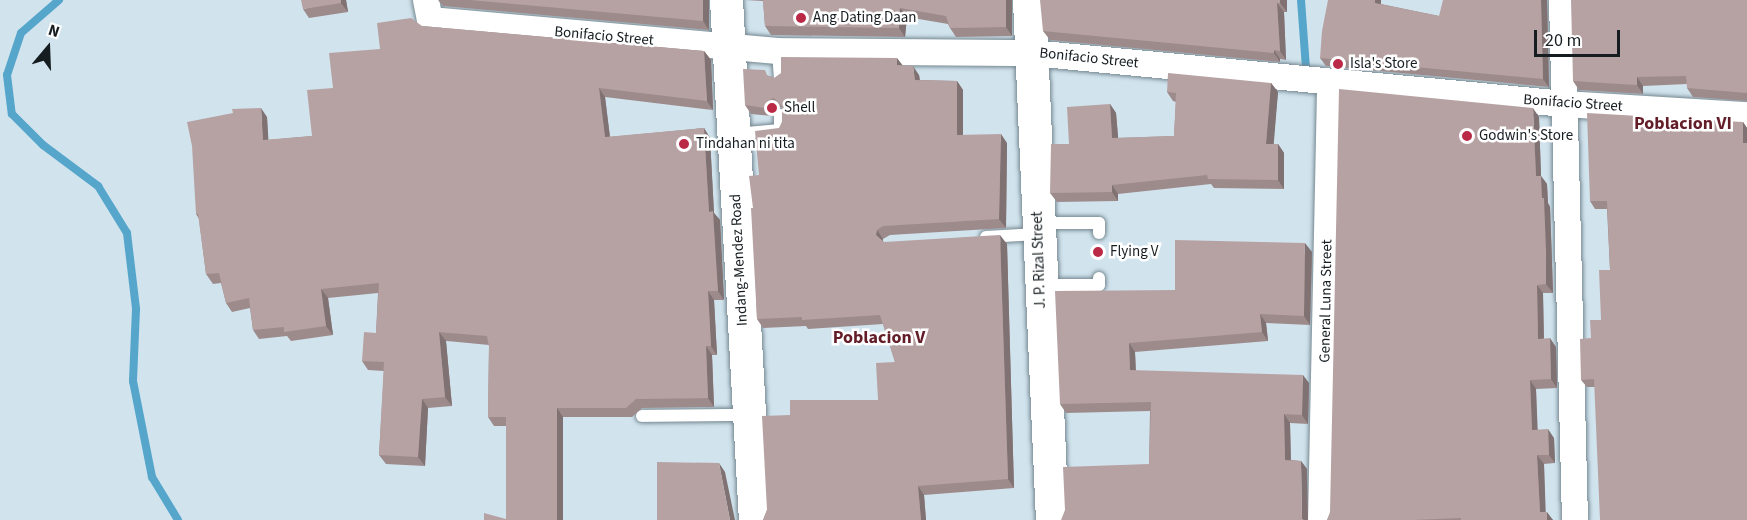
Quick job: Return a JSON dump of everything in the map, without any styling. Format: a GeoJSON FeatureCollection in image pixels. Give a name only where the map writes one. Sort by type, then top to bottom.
{"type":"FeatureCollection","features":[{"type":"Feature","properties":{"kind":"main road","name":"Indang-Mendez Road"},"geometry":{"type":"LineString","coordinates":[[726,0],[755,520]]}},
{"type":"Feature","properties":{"kind":"main road","name":"J. P. Rizal Street"},"geometry":{"type":"LineString","coordinates":[[1029,0],[1052,520]]}},
{"type":"Feature","properties":{"kind":"street"},"geometry":{"type":"LineString","coordinates":[[1562,0],[1575,520]]}},
{"type":"Feature","properties":{"kind":"street","name":"Bonifacio Street"},"geometry":{"type":"LineString","coordinates":[[428,10],[778,51],[1032,53],[1565,104],[1747,115]]}},
{"type":"Feature","properties":{"kind":"street","name":"General Luna Street"},"geometry":{"type":"LineString","coordinates":[[1321,520],[1330,83]]}},
{"type":"Feature","properties":{"kind":"lane"},"geometry":{"type":"LineString","coordinates":[[778,51],[780,79]]}},
{"type":"Feature","properties":{"kind":"lane"},"geometry":{"type":"LineString","coordinates":[[733,134],[780,130],[780,115]]}},
{"type":"Feature","properties":{"kind":"lane"},"geometry":{"type":"LineString","coordinates":[[970,238],[1038,228],[1099,223],[1099,233]]}},
{"type":"Feature","properties":{"kind":"lane"},"geometry":{"type":"LineString","coordinates":[[1040,285],[1099,285],[1099,278]]}},
{"type":"Feature","properties":{"kind":"lane"},"geometry":{"type":"LineString","coordinates":[[642,416],[748,415]]}},
{"type":"Feature","properties":{"kind":"building"},"geometry":{"type":"Polygon","coordinates":[[[301,0],[341,0],[341,3],[303,9],[301,0]]]}},
{"type":"Feature","properties":{"kind":"building"},"geometry":{"type":"Polygon","coordinates":[[[470,0],[703,0],[703,21],[470,0]]]}},
{"type":"Feature","properties":{"kind":"building"},"geometry":{"type":"Polygon","coordinates":[[[763,0],[1006,0],[1006,27],[950,28],[946,16],[900,8],[899,28],[765,26],[763,0]]]}},
{"type":"Feature","properties":{"kind":"building"},"geometry":{"type":"Polygon","coordinates":[[[1040,0],[1280,0],[1280,3],[1277,3],[1280,51],[1274,50],[1274,53],[1043,31],[1040,0]]]}},
{"type":"Feature","properties":{"kind":"building"},"geometry":{"type":"Polygon","coordinates":[[[1328,0],[1375,0],[1375,3],[1439,16],[1443,0],[1541,0],[1543,79],[1320,58],[1328,0]]]}},
{"type":"Feature","properties":{"kind":"building"},"geometry":{"type":"Polygon","coordinates":[[[1571,0],[1747,0],[1747,93],[1687,88],[1686,76],[1637,77],[1637,85],[1573,81],[1571,0]]]}},
{"type":"Feature","properties":{"kind":"building"},"geometry":{"type":"Polygon","coordinates":[[[411,18],[422,26],[704,51],[707,101],[599,88],[605,137],[704,128],[709,212],[713,211],[718,291],[708,291],[711,346],[706,346],[708,398],[636,399],[626,408],[557,408],[557,520],[484,520],[484,513],[506,519],[506,417],[488,417],[489,347],[487,336],[439,332],[445,397],[422,399],[418,457],[379,455],[384,362],[362,361],[364,332],[376,333],[379,283],[321,289],[326,326],[284,332],[284,327],[253,330],[249,298],[226,303],[219,273],[206,274],[198,214],[196,214],[192,146],[187,122],[233,113],[232,109],[261,108],[263,140],[312,136],[307,90],[333,88],[329,53],[380,49],[377,23],[411,18]]]}},
{"type":"Feature","properties":{"kind":"building"},"geometry":{"type":"Polygon","coordinates":[[[781,57],[897,58],[897,65],[913,66],[915,80],[957,81],[957,135],[1001,134],[999,219],[883,226],[877,230],[876,235],[884,242],[1000,235],[1008,479],[918,486],[921,520],[763,520],[767,510],[762,416],[790,415],[790,400],[878,400],[876,363],[895,362],[880,315],[802,320],[802,317],[757,319],[751,208],[753,208],[749,176],[759,175],[755,131],[779,128],[782,122],[782,106],[774,98],[767,101],[765,108],[745,105],[743,69],[765,70],[767,75],[774,78],[781,73],[781,57]]]}},
{"type":"Feature","properties":{"kind":"building"},"geometry":{"type":"Polygon","coordinates":[[[1168,73],[1271,83],[1266,144],[1278,144],[1278,180],[1208,179],[1207,175],[1112,185],[1112,192],[1050,193],[1051,144],[1069,144],[1067,107],[1110,104],[1112,138],[1174,136],[1176,93],[1167,92],[1168,73]]]}},
{"type":"Feature","properties":{"kind":"building"},"geometry":{"type":"Polygon","coordinates":[[[1339,89],[1533,108],[1536,176],[1541,176],[1542,198],[1544,198],[1546,250],[1546,284],[1537,285],[1538,339],[1550,338],[1551,379],[1530,380],[1532,430],[1548,429],[1549,455],[1537,455],[1540,512],[1547,512],[1547,520],[1461,520],[1461,518],[1327,520],[1330,512],[1339,89]]]}},
{"type":"Feature","properties":{"kind":"building"},"geometry":{"type":"Polygon","coordinates":[[[1587,113],[1639,116],[1639,124],[1688,123],[1688,119],[1743,122],[1743,143],[1747,143],[1747,520],[1600,520],[1594,379],[1581,380],[1580,339],[1591,338],[1590,320],[1601,320],[1599,270],[1610,270],[1607,201],[1590,201],[1587,113]]]}},
{"type":"Feature","properties":{"kind":"building"},"geometry":{"type":"Polygon","coordinates":[[[1175,240],[1305,243],[1304,316],[1260,314],[1262,332],[1129,343],[1130,370],[1303,375],[1302,415],[1284,414],[1285,460],[1301,461],[1302,519],[1304,520],[1061,520],[1065,510],[1063,467],[1149,464],[1151,402],[1060,404],[1055,291],[1175,290],[1175,240]]]}},
{"type":"Feature","properties":{"kind":"building"},"geometry":{"type":"Polygon","coordinates":[[[657,462],[719,463],[730,520],[657,520],[657,462]]]}},
{"type":"Feature","properties":{"kind":"waterway"},"geometry":{"type":"LineString","coordinates":[[59,0],[21,33],[7,75],[12,114],[43,145],[98,186],[127,233],[136,309],[133,381],[152,477],[178,520]]}},
{"type":"Feature","properties":{"kind":"waterway"},"geometry":{"type":"LineString","coordinates":[[1301,0],[1306,68]]}},
{"type":"Feature","properties":{"kind":"place","name":"Ang Dating Daan"},"geometry":{"type":"Point","coordinates":[801,18]}},
{"type":"Feature","properties":{"kind":"place","name":"Isla's Store"},"geometry":{"type":"Point","coordinates":[1338,64]}},
{"type":"Feature","properties":{"kind":"place","name":"Shell"},"geometry":{"type":"Point","coordinates":[772,108]}},
{"type":"Feature","properties":{"kind":"place","name":"Godwin's Store"},"geometry":{"type":"Point","coordinates":[1467,136]}},
{"type":"Feature","properties":{"kind":"place","name":"Tindahan ni tita"},"geometry":{"type":"Point","coordinates":[684,144]}},
{"type":"Feature","properties":{"kind":"place","name":"Flying V"},"geometry":{"type":"Point","coordinates":[1098,252]}},
{"type":"Feature","properties":{"kind":"district","name":"Poblacion VI"},"geometry":{"type":"Point","coordinates":[1683,124]}},
{"type":"Feature","properties":{"kind":"district","name":"Poblacion V"},"geometry":{"type":"Point","coordinates":[879,338]}}]}
